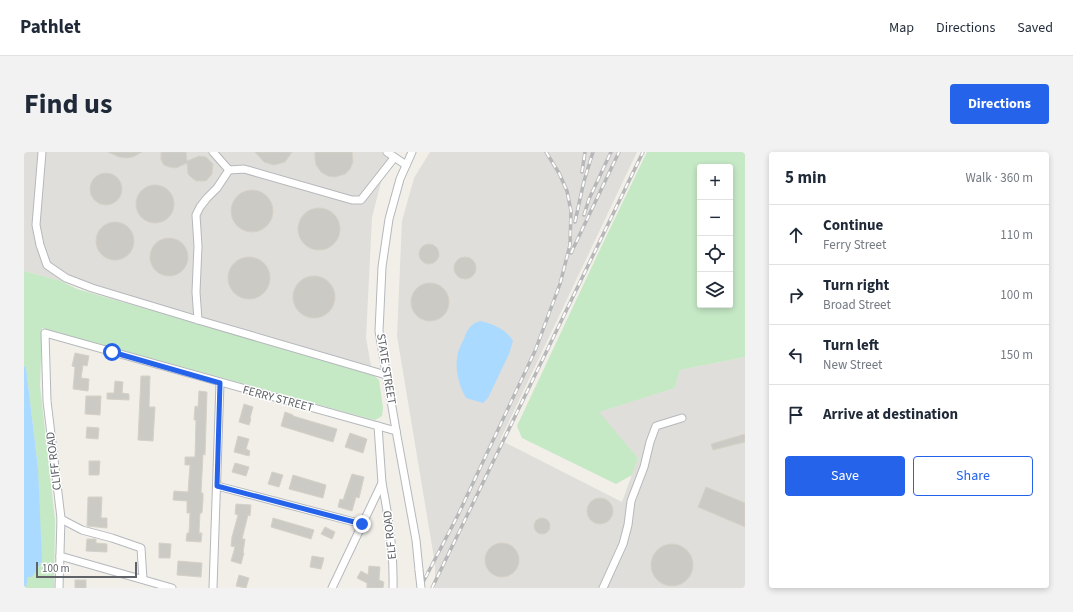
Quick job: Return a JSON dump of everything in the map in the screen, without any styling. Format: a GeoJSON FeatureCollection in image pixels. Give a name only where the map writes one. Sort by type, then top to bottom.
{"type":"FeatureCollection","features":[{"type":"Feature","properties":{"kind":"street"},"geometry":{"type":"LineString","coordinates":[[42,152],[36,225],[40,245],[47,265],[66,278],[92,288],[198,320],[386,374]]}},
{"type":"Feature","properties":{"kind":"street"},"geometry":{"type":"LineString","coordinates":[[213,152],[229,170]]}},
{"type":"Feature","properties":{"kind":"street"},"geometry":{"type":"LineString","coordinates":[[387,152],[406,165]]}},
{"type":"Feature","properties":{"kind":"street","name":"STATE STREET"},"geometry":{"type":"LineString","coordinates":[[412,152],[400,179],[389,219],[382,267],[379,331],[416,540],[421,588]]}},
{"type":"Feature","properties":{"kind":"street"},"geometry":{"type":"LineString","coordinates":[[229,170],[244,169],[352,200],[361,200],[394,158]]}},
{"type":"Feature","properties":{"kind":"street"},"geometry":{"type":"LineString","coordinates":[[198,320],[196,292],[198,246],[196,216],[200,207],[217,188],[229,170]]}},
{"type":"Feature","properties":{"kind":"street","name":"FERRY STREET"},"geometry":{"type":"LineString","coordinates":[[45,333],[396,431]]}},
{"type":"Feature","properties":{"kind":"street","name":"CLIFF ROAD"},"geometry":{"type":"LineString","coordinates":[[45,333],[47,401],[61,519],[59,588]]}},
{"type":"Feature","properties":{"kind":"street"},"geometry":{"type":"LineString","coordinates":[[213,588],[220,383]]}},
{"type":"Feature","properties":{"kind":"street"},"geometry":{"type":"LineString","coordinates":[[603,588],[623,544],[628,525],[631,501],[644,466],[656,426],[682,418]]}},
{"type":"Feature","properties":{"kind":"street","name":"ELF ROAD"},"geometry":{"type":"LineString","coordinates":[[378,426],[382,483],[392,544],[393,588]]}},
{"type":"Feature","properties":{"kind":"street"},"geometry":{"type":"LineString","coordinates":[[332,588],[382,483]]}},
{"type":"Feature","properties":{"kind":"street"},"geometry":{"type":"LineString","coordinates":[[217,486],[362,524]]}},
{"type":"Feature","properties":{"kind":"street"},"geometry":{"type":"LineString","coordinates":[[61,519],[82,530],[141,548],[145,588]]}},
{"type":"Feature","properties":{"kind":"street"},"geometry":{"type":"LineString","coordinates":[[60,556],[172,588]]}},
{"type":"Feature","properties":{"kind":"shaded area"},"geometry":{"type":"Polygon","coordinates":[[[24,152],[394,152],[385,167],[372,217],[366,338],[371,366],[24,271],[24,152]]]}},
{"type":"Feature","properties":{"kind":"shaded area"},"geometry":{"type":"Polygon","coordinates":[[[430,152],[637,152],[500,440],[622,502],[638,458],[598,412],[675,388],[680,370],[745,357],[745,588],[435,588],[435,564],[397,336],[402,221],[414,178],[430,152]]]}},
{"type":"Feature","properties":{"kind":"green space"},"geometry":{"type":"Polygon","coordinates":[[[647,152],[745,152],[745,357],[680,370],[675,388],[599,412],[638,458],[632,475],[616,484],[522,438],[517,426],[647,152]]]}},
{"type":"Feature","properties":{"kind":"green space"},"geometry":{"type":"Polygon","coordinates":[[[24,271],[61,281],[77,289],[372,374],[379,380],[383,408],[382,416],[375,420],[370,419],[42,328],[40,386],[55,520],[54,588],[24,588],[26,586],[39,525],[38,468],[26,367],[24,366],[24,271]]]}},
{"type":"Feature","properties":{"kind":"water"},"geometry":{"type":"Polygon","coordinates":[[[480,321],[499,328],[507,333],[513,341],[509,354],[488,398],[483,403],[466,398],[457,374],[459,349],[469,328],[480,321]]]}},
{"type":"Feature","properties":{"kind":"water"},"geometry":{"type":"Polygon","coordinates":[[[24,366],[26,367],[38,468],[42,561],[32,577],[28,577],[26,587],[24,588],[24,366]]]}},
{"type":"Feature","properties":{"kind":"building"},"geometry":{"type":"Polygon","coordinates":[[[108,152],[142,152],[133,157],[126,158],[119,157],[108,152]]]}},
{"type":"Feature","properties":{"kind":"building"},"geometry":{"type":"Polygon","coordinates":[[[161,152],[186,152],[187,161],[199,156],[206,157],[213,164],[212,174],[206,181],[196,181],[188,174],[187,163],[176,168],[164,165],[161,160],[161,152]]]}},
{"type":"Feature","properties":{"kind":"building"},"geometry":{"type":"Polygon","coordinates":[[[255,152],[292,152],[285,162],[274,165],[264,162],[255,152]]]}},
{"type":"Feature","properties":{"kind":"building"},"geometry":{"type":"Polygon","coordinates":[[[315,152],[352,152],[353,162],[350,169],[345,174],[335,177],[328,176],[321,172],[316,165],[315,152]]]}},
{"type":"Feature","properties":{"kind":"building"},"geometry":{"type":"Polygon","coordinates":[[[106,173],[112,174],[119,180],[122,189],[121,195],[115,202],[106,205],[100,204],[93,198],[90,189],[91,183],[97,176],[106,173]]]}},
{"type":"Feature","properties":{"kind":"building"},"geometry":{"type":"Polygon","coordinates":[[[151,185],[159,185],[169,190],[173,197],[173,211],[169,218],[159,223],[151,223],[141,218],[139,215],[136,208],[136,200],[141,190],[144,188],[151,185]]]}},
{"type":"Feature","properties":{"kind":"building"},"geometry":{"type":"Polygon","coordinates":[[[248,190],[256,190],[264,193],[270,199],[273,211],[270,223],[264,229],[256,232],[248,232],[240,229],[234,223],[231,215],[231,207],[234,199],[240,193],[248,190]]]}},
{"type":"Feature","properties":{"kind":"building"},"geometry":{"type":"Polygon","coordinates":[[[315,208],[323,208],[331,211],[337,217],[340,229],[337,241],[331,247],[323,250],[315,250],[307,247],[301,241],[298,233],[298,225],[301,217],[307,211],[315,208]]]}},
{"type":"Feature","properties":{"kind":"building"},"geometry":{"type":"Polygon","coordinates":[[[111,222],[119,222],[129,227],[133,234],[133,248],[129,255],[119,260],[111,260],[101,255],[99,252],[96,245],[96,237],[101,227],[104,225],[111,222]]]}},
{"type":"Feature","properties":{"kind":"building"},"geometry":{"type":"Polygon","coordinates":[[[165,238],[173,238],[183,243],[187,250],[187,264],[183,271],[173,276],[165,276],[155,271],[153,268],[150,261],[150,253],[155,243],[158,241],[165,238]]]}},
{"type":"Feature","properties":{"kind":"building"},"geometry":{"type":"Polygon","coordinates":[[[425,244],[433,244],[439,250],[439,258],[433,264],[425,264],[419,258],[419,250],[425,244]]]}},
{"type":"Feature","properties":{"kind":"building"},"geometry":{"type":"Polygon","coordinates":[[[245,257],[253,257],[261,260],[267,266],[270,278],[267,290],[261,296],[253,299],[245,299],[237,296],[231,290],[228,282],[228,274],[231,266],[237,260],[245,257]]]}},
{"type":"Feature","properties":{"kind":"building"},"geometry":{"type":"Polygon","coordinates":[[[465,257],[473,260],[476,268],[473,276],[465,279],[457,276],[454,268],[457,260],[465,257]]]}},
{"type":"Feature","properties":{"kind":"building"},"geometry":{"type":"Polygon","coordinates":[[[310,276],[318,276],[326,279],[332,285],[335,297],[332,309],[326,315],[318,318],[310,318],[302,315],[296,309],[293,301],[293,293],[296,285],[302,279],[310,276]]]}},
{"type":"Feature","properties":{"kind":"building"},"geometry":{"type":"Polygon","coordinates":[[[426,283],[434,283],[444,288],[448,295],[448,309],[444,316],[434,321],[426,321],[416,316],[414,313],[411,306],[411,298],[416,288],[419,286],[426,283]]]}},
{"type":"Feature","properties":{"kind":"building"},"geometry":{"type":"Polygon","coordinates":[[[75,353],[89,356],[87,366],[83,365],[81,378],[89,379],[88,391],[73,389],[75,367],[72,366],[75,353]]]}},
{"type":"Feature","properties":{"kind":"building"},"geometry":{"type":"Polygon","coordinates":[[[141,376],[150,376],[149,407],[155,407],[153,441],[138,440],[141,376]]]}},
{"type":"Feature","properties":{"kind":"building"},"geometry":{"type":"Polygon","coordinates":[[[115,381],[123,382],[122,393],[129,394],[129,400],[107,399],[107,393],[114,393],[115,381]]]}},
{"type":"Feature","properties":{"kind":"building"},"geometry":{"type":"Polygon","coordinates":[[[199,391],[207,392],[205,455],[203,454],[201,493],[203,493],[203,500],[202,513],[200,513],[199,533],[202,533],[201,542],[186,541],[187,533],[189,533],[190,513],[187,513],[187,501],[173,500],[174,491],[188,492],[190,465],[185,465],[185,457],[195,457],[196,420],[194,420],[195,406],[198,407],[199,391]]]}},
{"type":"Feature","properties":{"kind":"building"},"geometry":{"type":"Polygon","coordinates":[[[86,396],[101,396],[100,415],[85,414],[86,396]]]}},
{"type":"Feature","properties":{"kind":"building"},"geometry":{"type":"Polygon","coordinates":[[[244,404],[253,407],[249,425],[239,422],[244,404]]]}},
{"type":"Feature","properties":{"kind":"building"},"geometry":{"type":"Polygon","coordinates":[[[285,412],[293,416],[337,429],[333,442],[281,426],[285,412]]]}},
{"type":"Feature","properties":{"kind":"building"},"geometry":{"type":"Polygon","coordinates":[[[87,427],[99,428],[98,439],[86,438],[87,427]]]}},
{"type":"Feature","properties":{"kind":"building"},"geometry":{"type":"Polygon","coordinates":[[[350,433],[367,439],[363,453],[345,447],[350,433]]]}},
{"type":"Feature","properties":{"kind":"building"},"geometry":{"type":"Polygon","coordinates":[[[745,434],[745,442],[713,450],[711,444],[745,434]]]}},
{"type":"Feature","properties":{"kind":"building"},"geometry":{"type":"Polygon","coordinates":[[[238,436],[249,439],[246,449],[250,451],[249,456],[234,452],[238,436]]]}},
{"type":"Feature","properties":{"kind":"building"},"geometry":{"type":"Polygon","coordinates":[[[89,461],[100,461],[99,475],[89,475],[89,461]]]}},
{"type":"Feature","properties":{"kind":"building"},"geometry":{"type":"Polygon","coordinates":[[[235,463],[249,467],[246,476],[232,472],[235,463]]]}},
{"type":"Feature","properties":{"kind":"building"},"geometry":{"type":"Polygon","coordinates":[[[272,472],[283,475],[279,487],[268,484],[272,472]]]}},
{"type":"Feature","properties":{"kind":"building"},"geometry":{"type":"Polygon","coordinates":[[[352,474],[364,477],[359,498],[356,497],[352,511],[338,507],[340,499],[343,500],[352,474]]]}},
{"type":"Feature","properties":{"kind":"building"},"geometry":{"type":"Polygon","coordinates":[[[293,475],[326,485],[323,498],[289,489],[293,475]]]}},
{"type":"Feature","properties":{"kind":"building"},"geometry":{"type":"Polygon","coordinates":[[[706,487],[745,503],[745,527],[698,507],[706,487]]]}},
{"type":"Feature","properties":{"kind":"building"},"geometry":{"type":"Polygon","coordinates":[[[88,497],[102,497],[101,518],[107,518],[107,528],[87,526],[88,497]]]}},
{"type":"Feature","properties":{"kind":"building"},"geometry":{"type":"Polygon","coordinates":[[[600,498],[609,502],[613,511],[609,520],[600,524],[591,520],[587,511],[591,502],[600,498]]]}},
{"type":"Feature","properties":{"kind":"building"},"geometry":{"type":"Polygon","coordinates":[[[236,504],[251,505],[250,516],[248,515],[242,539],[245,539],[244,553],[241,564],[231,561],[235,547],[231,546],[232,537],[238,515],[235,514],[236,504]]]}},
{"type":"Feature","properties":{"kind":"building"},"geometry":{"type":"Polygon","coordinates":[[[273,518],[314,530],[311,539],[271,527],[273,518]]]}},
{"type":"Feature","properties":{"kind":"building"},"geometry":{"type":"Polygon","coordinates":[[[542,518],[549,523],[550,526],[545,533],[542,534],[535,529],[534,526],[539,519],[542,518]]]}},
{"type":"Feature","properties":{"kind":"building"},"geometry":{"type":"Polygon","coordinates":[[[325,527],[335,532],[332,539],[321,534],[325,527]]]}},
{"type":"Feature","properties":{"kind":"building"},"geometry":{"type":"Polygon","coordinates":[[[87,539],[96,539],[96,543],[107,544],[107,552],[86,551],[87,539]]]}},
{"type":"Feature","properties":{"kind":"building"},"geometry":{"type":"Polygon","coordinates":[[[159,543],[171,544],[170,558],[159,558],[159,543]]]}},
{"type":"Feature","properties":{"kind":"building"},"geometry":{"type":"Polygon","coordinates":[[[499,543],[505,543],[509,544],[516,550],[519,560],[518,567],[512,574],[505,577],[499,577],[495,576],[488,570],[485,563],[485,557],[486,553],[492,546],[499,543]]]}},
{"type":"Feature","properties":{"kind":"building"},"geometry":{"type":"Polygon","coordinates":[[[668,544],[676,544],[684,547],[690,553],[693,565],[690,577],[684,583],[676,586],[668,586],[660,583],[654,577],[651,569],[651,561],[654,553],[660,547],[668,544]]]}},
{"type":"Feature","properties":{"kind":"building"},"geometry":{"type":"Polygon","coordinates":[[[312,556],[324,558],[321,569],[310,567],[312,556]]]}},
{"type":"Feature","properties":{"kind":"building"},"geometry":{"type":"Polygon","coordinates":[[[178,561],[202,563],[201,577],[177,575],[178,561]]]}},
{"type":"Feature","properties":{"kind":"building"},"geometry":{"type":"Polygon","coordinates":[[[369,566],[380,567],[379,580],[384,582],[383,588],[367,588],[367,583],[357,578],[361,571],[368,575],[369,566]]]}},
{"type":"Feature","properties":{"kind":"building"},"geometry":{"type":"Polygon","coordinates":[[[239,575],[249,578],[246,588],[236,586],[239,575]]]}},
{"type":"Feature","properties":{"kind":"building"},"geometry":{"type":"Polygon","coordinates":[[[75,580],[86,580],[86,588],[75,588],[75,580]]]}},
{"type":"Feature","properties":{"kind":"railway"},"geometry":{"type":"LineString","coordinates":[[420,588],[458,515],[535,351],[560,284],[570,245],[571,211],[567,191],[559,173],[546,152]]}},
{"type":"Feature","properties":{"kind":"railway"},"geometry":{"type":"LineString","coordinates":[[582,172],[585,152]]}},
{"type":"Feature","properties":{"kind":"railway"},"geometry":{"type":"LineString","coordinates":[[575,222],[584,181],[593,152]]}},
{"type":"Feature","properties":{"kind":"railway"},"geometry":{"type":"LineString","coordinates":[[584,215],[589,199],[611,152]]}},
{"type":"Feature","properties":{"kind":"railway"},"geometry":{"type":"LineString","coordinates":[[571,253],[619,152]]}},
{"type":"Feature","properties":{"kind":"railway"},"geometry":{"type":"LineString","coordinates":[[432,588],[643,152]]}},
{"type":"Feature","properties":{"kind":"route"},"geometry":{"type":"LineString","coordinates":[[112,352],[220,383],[217,486],[362,524]]}}]}
